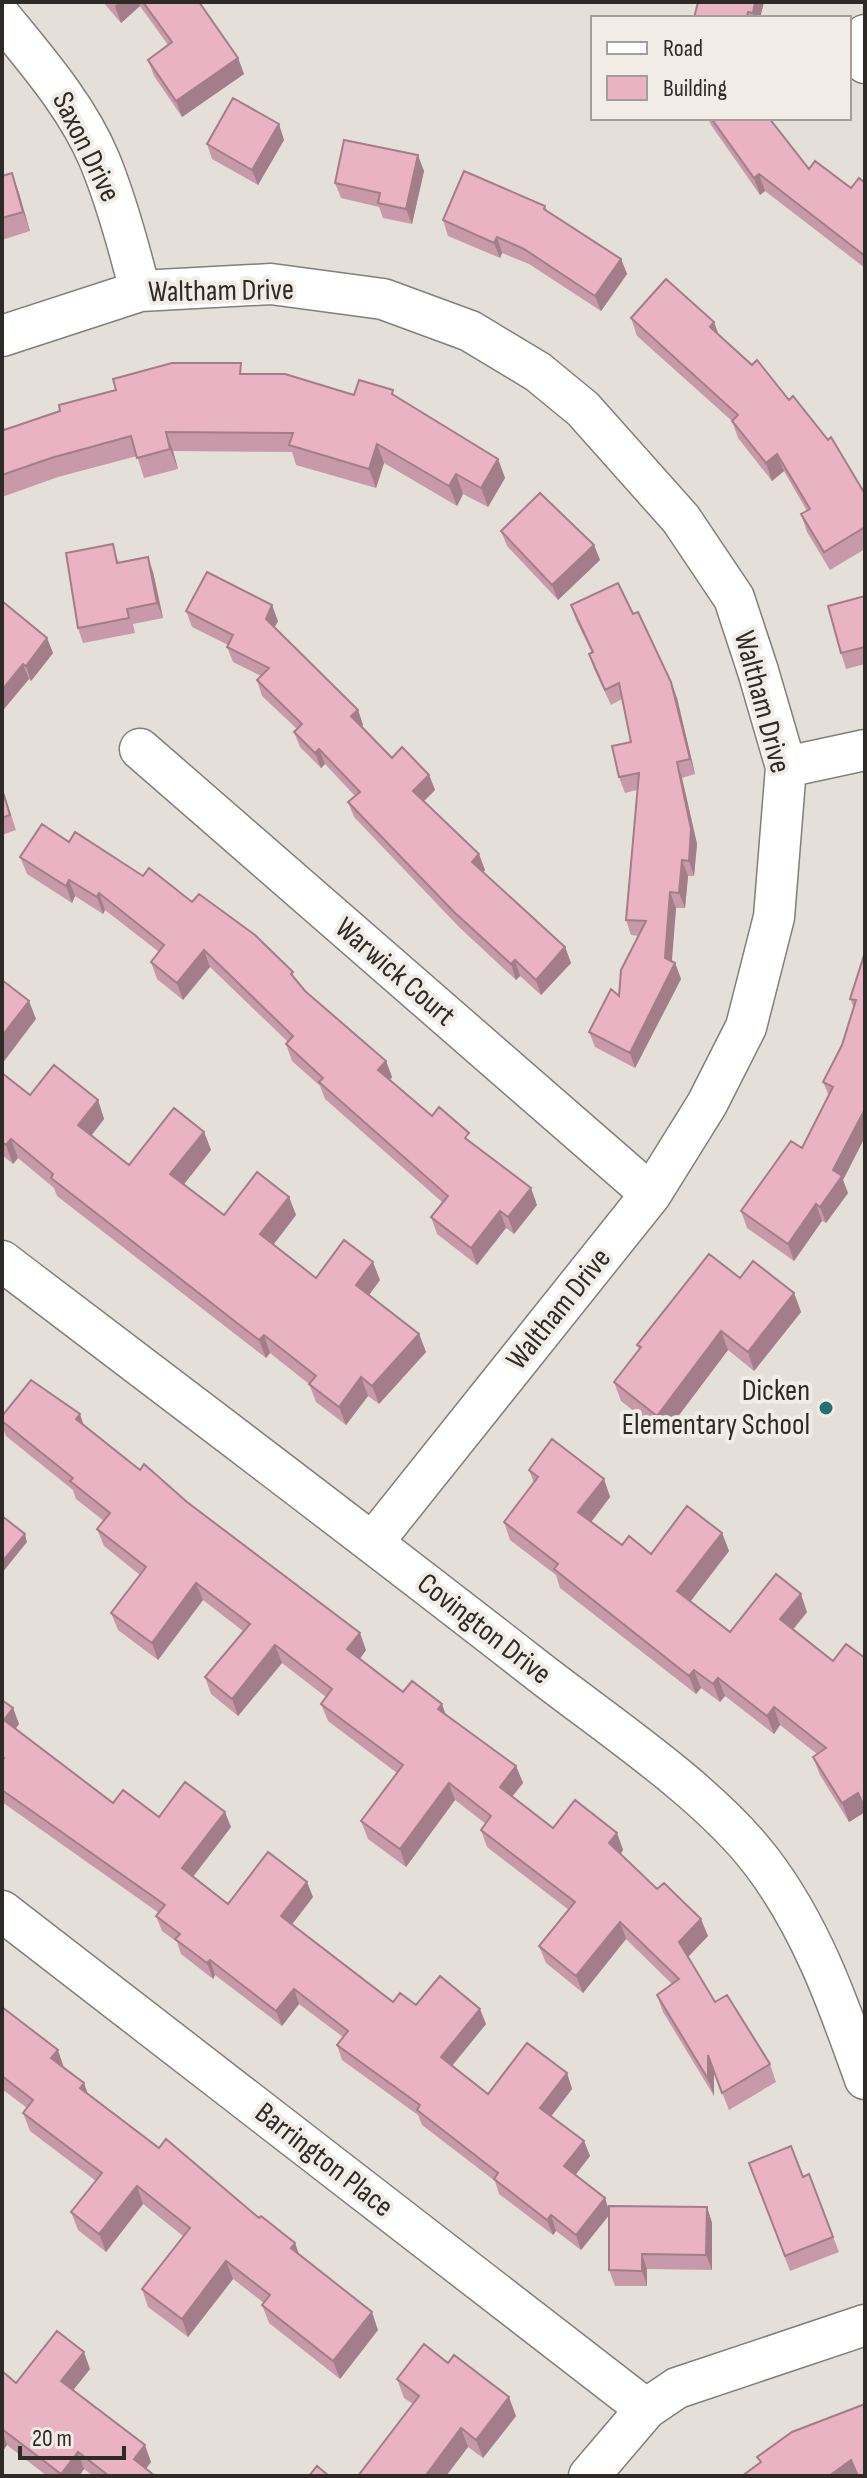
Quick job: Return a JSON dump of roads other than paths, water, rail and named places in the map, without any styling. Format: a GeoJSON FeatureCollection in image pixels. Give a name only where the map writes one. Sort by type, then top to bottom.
{"type":"FeatureCollection","features":[{"type":"Feature","properties":{"kind":"street","name":"Saxon Drive"},"geometry":{"type":"LineString","coordinates":[[2,18],[55,83],[99,158],[123,227],[140,291]]}},
{"type":"Feature","properties":{"kind":"street"},"geometry":{"type":"LineString","coordinates":[[865,35],[862,57],[865,63]]}},
{"type":"Feature","properties":{"kind":"street","name":"Waltham Drive"},"geometry":{"type":"LineString","coordinates":[[2,336],[140,291],[271,284],[383,299],[470,331],[538,372],[583,409],[681,519],[734,598],[786,767],[774,917],[746,1027],[707,1104],[651,1194],[373,1542]]}},
{"type":"Feature","properties":{"kind":"street","name":"Warwick Court"},"geometry":{"type":"LineString","coordinates":[[140,749],[651,1194]]}},
{"type":"Feature","properties":{"kind":"street"},"geometry":{"type":"LineString","coordinates":[[786,767],[865,750]]}},
{"type":"Feature","properties":{"kind":"street","name":"Covington Drive"},"geometry":{"type":"LineString","coordinates":[[2,1261],[373,1542],[702,1800],[760,1859],[801,1919],[843,2016],[865,2079]]}},
{"type":"Feature","properties":{"kind":"street","name":"Barrington Place"},"geometry":{"type":"LineString","coordinates":[[2,1911],[646,2409]]}},
{"type":"Feature","properties":{"kind":"street"},"geometry":{"type":"LineString","coordinates":[[589,2476],[646,2409],[677,2388],[865,2325]]}},
{"type":"Feature","properties":{"kind":"place","name":"Dicken Elementary School"},"geometry":{"type":"Point","coordinates":[826,1408]}}]}
